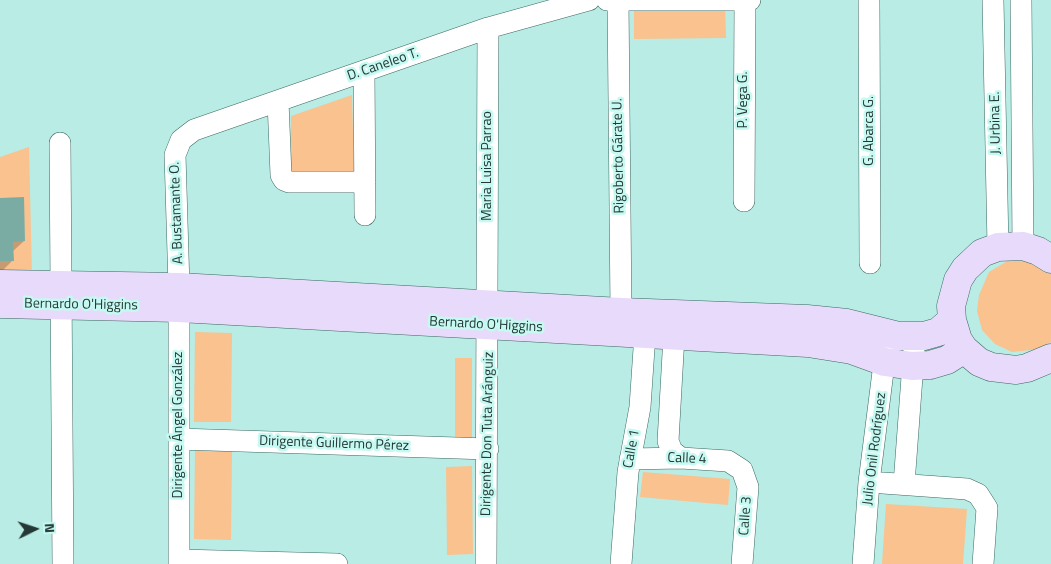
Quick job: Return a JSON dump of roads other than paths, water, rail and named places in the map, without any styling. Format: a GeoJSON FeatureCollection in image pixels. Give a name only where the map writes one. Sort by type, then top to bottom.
{"type":"FeatureCollection","features":[{"type":"Feature","properties":{"kind":"street","name":"D. Caneleo T."},"geometry":{"type":"LineString","coordinates":[[181,140],[194,130],[488,28],[589,0]]}},
{"type":"Feature","properties":{"kind":"street"},"geometry":{"type":"LineString","coordinates":[[614,0],[750,0]]}},
{"type":"Feature","properties":{"kind":"street","name":"Rigoberto Gárate U."},"geometry":{"type":"LineString","coordinates":[[614,0],[622,312]]}},
{"type":"Feature","properties":{"kind":"street","name":"P. Vega G."},"geometry":{"type":"LineString","coordinates":[[744,200],[745,0]]}},
{"type":"Feature","properties":{"kind":"street","name":"G. Abarca G."},"geometry":{"type":"LineString","coordinates":[[869,0],[870,263]]}},
{"type":"Feature","properties":{"kind":"street","name":"J. Urbina E."},"geometry":{"type":"LineString","coordinates":[[994,0],[1010,246]]}},
{"type":"Feature","properties":{"kind":"street","name":"J. Urbina E."},"geometry":{"type":"LineString","coordinates":[[1010,246],[1021,0]]}},
{"type":"Feature","properties":{"kind":"street","name":"Maria Luisa Parrao"},"geometry":{"type":"LineString","coordinates":[[488,28],[488,315]]}},
{"type":"Feature","properties":{"kind":"street"},"geometry":{"type":"LineString","coordinates":[[364,71],[365,215]]}},
{"type":"Feature","properties":{"kind":"street"},"geometry":{"type":"LineString","coordinates":[[278,101],[281,175],[284,180],[289,182],[365,182]]}},
{"type":"Feature","properties":{"kind":"street","name":"A. Bustamante O."},"geometry":{"type":"LineString","coordinates":[[179,297],[176,155],[181,140]]}},
{"type":"Feature","properties":{"kind":"street"},"geometry":{"type":"LineString","coordinates":[[60,143],[63,564]]}},
{"type":"Feature","properties":{"kind":"street"},"geometry":{"type":"LineString","coordinates":[[1051,259],[1038,251],[1010,246],[982,253],[965,268],[953,293],[952,320],[958,340],[964,349],[979,362],[1004,370],[1028,368],[1051,358]]}},
{"type":"Feature","properties":{"kind":"street","name":"Bernardo O'Higgins"},"geometry":{"type":"LineString","coordinates":[[0,284],[60,294],[179,297],[488,315],[646,334],[808,343],[852,350],[885,362],[912,366],[938,363],[964,349]]}},
{"type":"Feature","properties":{"kind":"street","name":"Bernardo O'Higgins"},"geometry":{"type":"LineString","coordinates":[[0,304],[60,294]]}},
{"type":"Feature","properties":{"kind":"street","name":"Dirigente Ángel González"},"geometry":{"type":"LineString","coordinates":[[179,297],[180,562]]}},
{"type":"Feature","properties":{"kind":"street","name":"Bernardo O'Higgins"},"geometry":{"type":"LineString","coordinates":[[488,315],[622,312],[827,320],[901,334],[938,332],[952,320]]}},
{"type":"Feature","properties":{"kind":"street","name":"Dirigente Don Tuta Aránguiz"},"geometry":{"type":"LineString","coordinates":[[486,564],[488,315]]}},
{"type":"Feature","properties":{"kind":"street","name":"Calle 1"},"geometry":{"type":"LineString","coordinates":[[621,564],[630,459],[640,407],[646,334]]}},
{"type":"Feature","properties":{"kind":"street"},"geometry":{"type":"LineString","coordinates":[[901,334],[912,366],[904,484]]}},
{"type":"Feature","properties":{"kind":"street","name":"Julio Onil Rodríguez"},"geometry":{"type":"LineString","coordinates":[[862,564],[869,482],[885,362],[901,334]]}},
{"type":"Feature","properties":{"kind":"street"},"geometry":{"type":"LineString","coordinates":[[674,336],[668,441],[672,451],[682,458]]}},
{"type":"Feature","properties":{"kind":"street","name":"Dirigente Guillermo Pérez"},"geometry":{"type":"LineString","coordinates":[[179,439],[488,449]]}},
{"type":"Feature","properties":{"kind":"street","name":"Calle 4"},"geometry":{"type":"LineString","coordinates":[[630,459],[682,458],[728,461],[742,470]]}},
{"type":"Feature","properties":{"kind":"street","name":"Calle 3"},"geometry":{"type":"LineString","coordinates":[[742,470],[748,487],[742,564]]}},
{"type":"Feature","properties":{"kind":"street"},"geometry":{"type":"LineString","coordinates":[[869,482],[967,489],[982,498],[987,514],[983,564]]}},
{"type":"Feature","properties":{"kind":"street"},"geometry":{"type":"LineString","coordinates":[[180,562],[337,564]]}}]}
